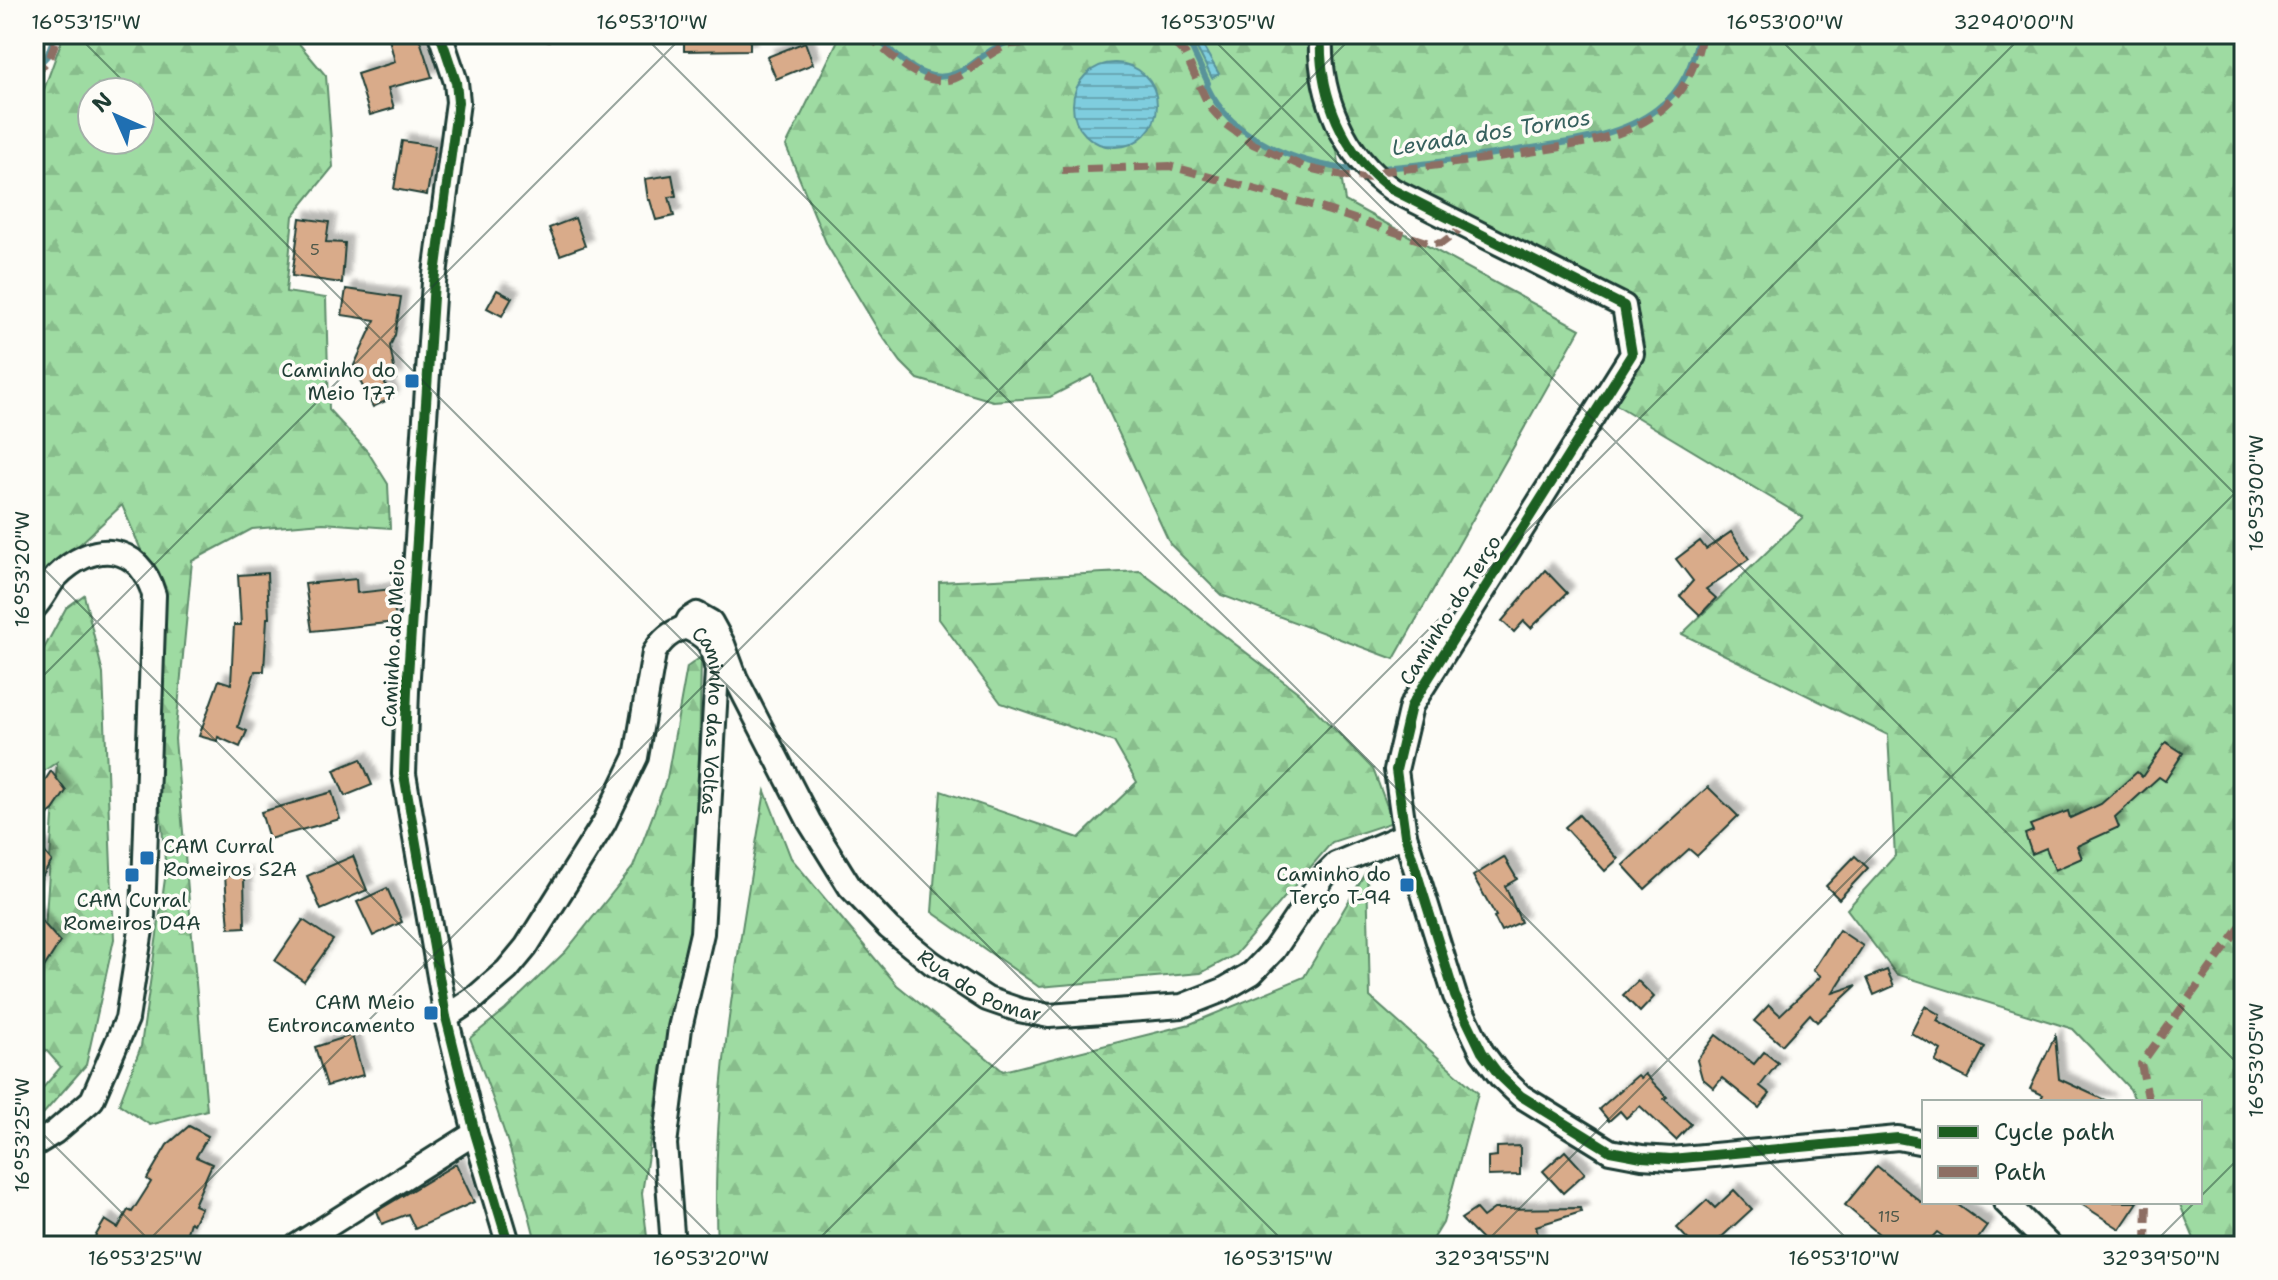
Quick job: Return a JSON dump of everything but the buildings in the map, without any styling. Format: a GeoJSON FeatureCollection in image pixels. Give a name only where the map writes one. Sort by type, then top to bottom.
{"type":"FeatureCollection","features":[{"type":"Feature","properties":{"kind":"street","name":"Caminho do Meio"},"geometry":{"type":"LineString","coordinates":[[440,34],[456,82],[458,102],[434,282],[404,774],[446,1017],[475,1133],[509,1246]]}},
{"type":"Feature","properties":{"kind":"street","name":"Caminho do Terço"},"geometry":{"type":"LineString","coordinates":[[1321,34],[1320,52],[1328,95],[1346,143],[1359,161],[1393,190],[1624,306],[1632,354],[1411,706],[1396,770],[1405,835],[1455,996],[1482,1052],[1500,1076],[1521,1096],[1610,1151],[1671,1159],[1898,1138],[1922,1143]]}},
{"type":"Feature","properties":{"kind":"street"},"geometry":{"type":"LineString","coordinates":[[34,608],[55,578],[72,564],[80,558],[103,552],[124,555],[138,562],[149,577],[154,595],[143,917],[127,1019],[92,1100],[55,1132],[34,1145]]}},
{"type":"Feature","properties":{"kind":"street","name":"Rua do Pomar"},"geometry":{"type":"LineString","coordinates":[[685,627],[689,619],[697,614],[711,622],[736,679],[809,821],[850,887],[889,928],[932,963],[987,999],[1019,1010],[1049,1016],[1182,1006],[1223,990],[1252,973],[1274,950],[1324,876],[1336,864],[1405,835]]}},
{"type":"Feature","properties":{"kind":"street","name":"Caminho das Voltas"},"geometry":{"type":"LineString","coordinates":[[446,1017],[476,997],[507,970],[526,947],[604,823],[636,757],[654,653],[663,638],[685,627],[706,639],[712,647],[717,671],[702,933],[680,1028],[665,1144],[673,1246]]}},
{"type":"Feature","properties":{"kind":"street"},"geometry":{"type":"LineString","coordinates":[[296,1246],[475,1133]]}},
{"type":"Feature","properties":{"kind":"street"},"geometry":{"type":"LineString","coordinates":[[2007,1204],[2050,1246]]}},
{"type":"Feature","properties":{"kind":"green space"},"geometry":{"type":"Polygon","coordinates":[[[64,34],[291,34],[326,76],[333,167],[293,216],[286,292],[326,298],[329,410],[368,452],[388,484],[390,528],[323,523],[252,529],[192,561],[175,739],[207,1110],[150,1125],[119,1104],[141,1046],[166,872],[152,716],[149,569],[122,505],[34,587],[34,117],[64,34]]]}},
{"type":"Feature","properties":{"kind":"green space"},"geometry":{"type":"Polygon","coordinates":[[[841,34],[2244,34],[2244,1246],[2197,1246],[2180,1204],[2202,1204],[2202,1100],[2135,1100],[2130,1089],[2073,1029],[1896,974],[1847,909],[1895,856],[1888,735],[1682,634],[1803,517],[1605,398],[1632,354],[1624,306],[1393,190],[1329,100],[1345,201],[1580,329],[1394,659],[1221,595],[1170,544],[1092,375],[1050,397],[993,401],[918,379],[880,333],[827,245],[786,146],[841,34]]]}},
{"type":"Feature","properties":{"kind":"green space"},"geometry":{"type":"Polygon","coordinates":[[[1140,571],[1299,693],[1373,769],[1393,822],[1332,842],[1235,955],[1201,973],[1039,987],[932,912],[941,791],[1079,838],[1137,782],[1114,742],[1001,703],[939,619],[939,582],[1140,571]]]}},
{"type":"Feature","properties":{"kind":"green space"},"geometry":{"type":"Polygon","coordinates":[[[84,595],[103,674],[114,939],[86,1065],[34,1121],[34,1098],[61,1067],[37,1040],[57,762],[34,778],[34,667],[66,608],[84,595]]]}},
{"type":"Feature","properties":{"kind":"green space"},"geometry":{"type":"Polygon","coordinates":[[[701,657],[696,932],[662,1066],[642,1193],[648,1246],[537,1246],[507,1141],[470,1038],[505,1010],[565,952],[633,867],[667,778],[687,667],[701,657]]]}},
{"type":"Feature","properties":{"kind":"green space"},"geometry":{"type":"Polygon","coordinates":[[[765,791],[791,858],[897,985],[1003,1071],[1190,1024],[1304,977],[1367,870],[1370,997],[1478,1093],[1443,1223],[1429,1246],[717,1246],[718,1131],[729,1017],[765,791]]]}},
{"type":"Feature","properties":{"kind":"water"},"geometry":{"type":"Polygon","coordinates":[[[1190,34],[1196,34],[1219,74],[1212,78],[1190,34]]]}},
{"type":"Feature","properties":{"kind":"water"},"geometry":{"type":"Polygon","coordinates":[[[1115,63],[1131,66],[1145,75],[1154,89],[1157,105],[1154,121],[1145,135],[1131,144],[1115,147],[1099,144],[1085,135],[1076,121],[1073,105],[1076,89],[1085,75],[1099,66],[1115,63]]]}},
{"type":"Feature","properties":{"kind":"waterway","name":"Levada dos Tornos"},"geometry":{"type":"LineString","coordinates":[[34,70],[47,56],[55,34]]}},
{"type":"Feature","properties":{"kind":"waterway","name":"Levada dos Tornos"},"geometry":{"type":"LineString","coordinates":[[541,34],[561,34]]}},
{"type":"Feature","properties":{"kind":"waterway","name":"Levada dos Tornos"},"geometry":{"type":"LineString","coordinates":[[871,34],[916,70],[940,77],[968,67],[1011,41],[1133,34]]}},
{"type":"Feature","properties":{"kind":"waterway","name":"Levada dos Tornos"},"geometry":{"type":"LineString","coordinates":[[1191,34],[1198,45],[1192,49],[1207,86],[1232,121],[1268,146],[1288,155],[1353,170]]}},
{"type":"Feature","properties":{"kind":"waterway","name":"Levada dos Tornos"},"geometry":{"type":"LineString","coordinates":[[1383,168],[1559,144],[1628,126],[1658,108],[1674,93],[1690,65],[1699,34]]}},
{"type":"Feature","properties":{"kind":"marked path"},"geometry":{"type":"LineString","coordinates":[[34,75],[50,58],[58,34]]}},
{"type":"Feature","properties":{"kind":"marked path"},"geometry":{"type":"LineString","coordinates":[[534,34],[549,39],[567,34]]}},
{"type":"Feature","properties":{"kind":"marked path"},"geometry":{"type":"LineString","coordinates":[[866,34],[911,70],[937,80],[950,80],[963,74],[992,53],[1011,44],[1150,36],[1177,46],[1185,54],[1209,106],[1225,124],[1253,144],[1304,167],[1347,177],[1376,178],[1383,171],[1579,144],[1620,133],[1656,114],[1672,100],[1688,77],[1702,34]]}},
{"type":"Feature","properties":{"kind":"marked path"},"geometry":{"type":"LineString","coordinates":[[1062,170],[1170,166],[1308,204],[1432,244],[1442,243],[1465,226]]}},
{"type":"Feature","properties":{"kind":"marked path"},"geometry":{"type":"LineString","coordinates":[[2149,1100],[2141,1064],[2244,922]]}},
{"type":"Feature","properties":{"kind":"marked path"},"geometry":{"type":"LineString","coordinates":[[2146,1246],[2147,1204]]}},
{"type":"Feature","properties":{"kind":"cycle path"},"geometry":{"type":"LineString","coordinates":[[440,34],[456,82],[458,102],[434,282],[404,774],[446,1017],[475,1133],[509,1246]]}},
{"type":"Feature","properties":{"kind":"cycle path"},"geometry":{"type":"LineString","coordinates":[[1321,34],[1321,57],[1329,101],[1347,142],[1375,176],[1393,190],[1624,306],[1632,354],[1411,706],[1396,770],[1405,835],[1455,996],[1482,1052],[1500,1076],[1521,1096],[1610,1151],[1671,1159],[1898,1138],[1922,1143]]}},
{"type":"Feature","properties":{"kind":"place","name":"Caminho do Meio 177"},"geometry":{"type":"Point","coordinates":[412,381]}},
{"type":"Feature","properties":{"kind":"place","name":"CAM Curral Romeiros S2A"},"geometry":{"type":"Point","coordinates":[147,858]}},
{"type":"Feature","properties":{"kind":"place","name":"CAM Curral Romeiros D4A"},"geometry":{"type":"Point","coordinates":[132,875]}},
{"type":"Feature","properties":{"kind":"place","name":"Caminho do Terço T-94"},"geometry":{"type":"Point","coordinates":[1407,885]}},
{"type":"Feature","properties":{"kind":"place","name":"CAM Meio Entroncamento"},"geometry":{"type":"Point","coordinates":[431,1013]}}]}
